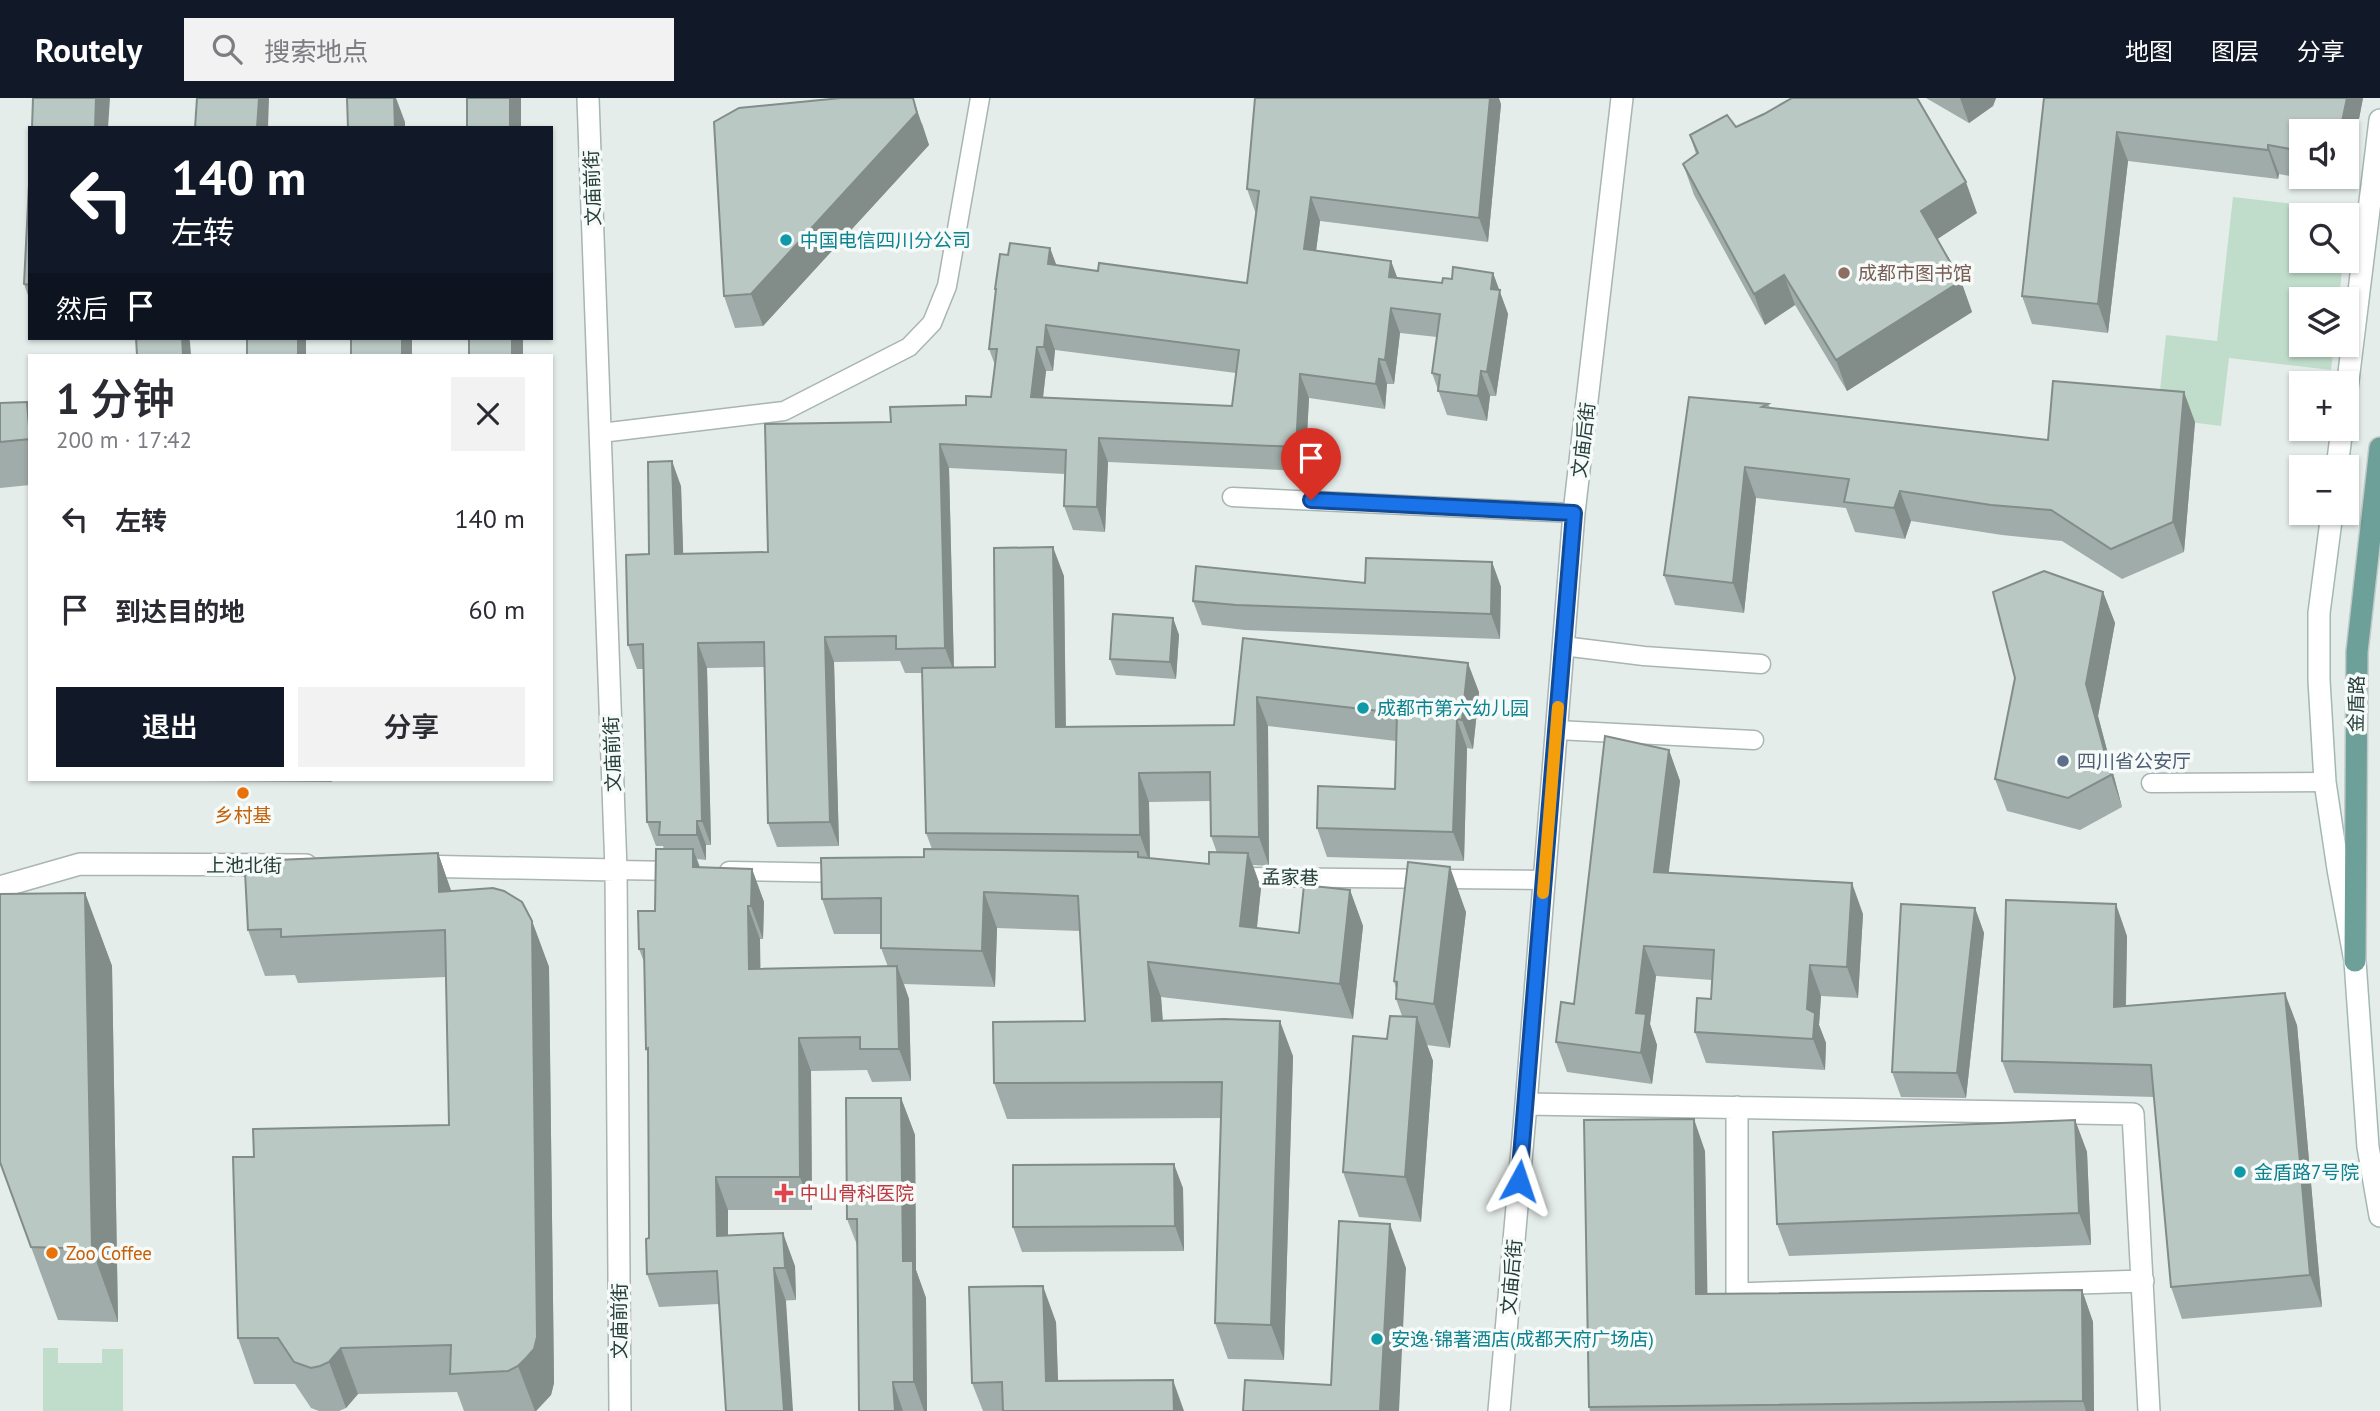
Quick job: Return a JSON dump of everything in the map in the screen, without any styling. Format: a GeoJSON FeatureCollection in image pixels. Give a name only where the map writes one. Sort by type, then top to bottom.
{"type":"FeatureCollection","features":[{"type":"Feature","properties":{"kind":"main road","name":"金盾路"},"geometry":{"type":"LineString","coordinates":[[2355,961],[2357,652],[2380,448]]}},
{"type":"Feature","properties":{"kind":"street","name":"文庙前街"},"geometry":{"type":"LineString","coordinates":[[588,98],[616,870],[620,1411]]}},
{"type":"Feature","properties":{"kind":"street","name":"文庙后街"},"geometry":{"type":"LineString","coordinates":[[1499,1411],[1574,513],[1622,98]]}},
{"type":"Feature","properties":{"kind":"street"},"geometry":{"type":"LineString","coordinates":[[2349,371],[2380,120]]}},
{"type":"Feature","properties":{"kind":"street","name":"金盾路"},"geometry":{"type":"LineString","coordinates":[[2330,525],[2319,613],[2319,680],[2325,782],[2355,961],[2368,1147],[2380,1216]]}},
{"type":"Feature","properties":{"kind":"street","name":"上池北街"},"geometry":{"type":"LineString","coordinates":[[0,887],[80,864],[327,866]]}},
{"type":"Feature","properties":{"kind":"street"},"geometry":{"type":"LineString","coordinates":[[394,866],[616,870]]}},
{"type":"Feature","properties":{"kind":"street"},"geometry":{"type":"LineString","coordinates":[[1526,1104],[2133,1114],[2149,1411]]}},
{"type":"Feature","properties":{"kind":"street"},"geometry":{"type":"LineString","coordinates":[[1737,1107],[1737,1294],[2143,1282]]}},
{"type":"Feature","properties":{"kind":"lane"},"geometry":{"type":"LineString","coordinates":[[601,433],[784,411],[909,347],[932,323],[947,286],[979,98]]}},
{"type":"Feature","properties":{"kind":"lane"},"geometry":{"type":"LineString","coordinates":[[1232,497],[1574,513]]}},
{"type":"Feature","properties":{"kind":"lane"},"geometry":{"type":"LineString","coordinates":[[1563,646],[1644,656],[1761,664]]}},
{"type":"Feature","properties":{"kind":"lane"},"geometry":{"type":"LineString","coordinates":[[1557,730],[1754,740]]}},
{"type":"Feature","properties":{"kind":"lane"},"geometry":{"type":"LineString","coordinates":[[2151,783],[2325,782]]}},
{"type":"Feature","properties":{"kind":"lane"},"geometry":{"type":"LineString","coordinates":[[616,870],[866,873]]}},
{"type":"Feature","properties":{"kind":"lane","name":"孟家巷"},"geometry":{"type":"LineString","coordinates":[[1212,876],[1545,880]]}},
{"type":"Feature","properties":{"kind":"green space"},"geometry":{"type":"Polygon","coordinates":[[[2233,197],[2289,203],[2289,273],[2342,273],[2340,287],[2289,287],[2289,357],[2333,357],[2331,370],[2229,358],[2221,426],[2157,418],[2166,335],[2217,341],[2233,197]]]}},
{"type":"Feature","properties":{"kind":"green space"},"geometry":{"type":"Polygon","coordinates":[[[43,1348],[58,1348],[58,1363],[102,1363],[102,1349],[123,1349],[123,1411],[43,1411],[43,1348]]]}},
{"type":"Feature","properties":{"kind":"building"},"geometry":{"type":"Polygon","coordinates":[[[33,98],[96,98],[95,126],[32,126],[33,98]]]}},
{"type":"Feature","properties":{"kind":"building"},"geometry":{"type":"Polygon","coordinates":[[[197,98],[259,98],[257,126],[195,126],[197,98]]]}},
{"type":"Feature","properties":{"kind":"building"},"geometry":{"type":"Polygon","coordinates":[[[347,98],[394,98],[395,126],[348,126],[347,98]]]}},
{"type":"Feature","properties":{"kind":"building"},"geometry":{"type":"Polygon","coordinates":[[[467,98],[510,98],[510,126],[467,126],[467,98]]]}},
{"type":"Feature","properties":{"kind":"building","name":"中国电信四川分公司"},"geometry":{"type":"Polygon","coordinates":[[[841,98],[913,98],[917,113],[751,294],[724,296],[714,122],[739,108],[841,98]]]}},
{"type":"Feature","properties":{"kind":"building"},"geometry":{"type":"Polygon","coordinates":[[[1255,98],[1490,98],[1479,218],[1311,197],[1304,249],[1391,261],[1389,277],[1442,283],[1443,278],[1452,279],[1453,267],[1493,273],[1491,289],[1500,290],[1487,372],[1481,371],[1478,396],[1438,391],[1440,375],[1432,373],[1440,314],[1391,308],[1385,360],[1379,359],[1376,384],[1300,374],[1296,447],[1099,438],[1097,507],[1064,506],[1066,450],[940,444],[945,648],[896,649],[896,636],[825,637],[830,822],[768,823],[764,642],[698,643],[702,821],[697,821],[697,835],[659,835],[660,822],[647,822],[643,644],[628,645],[626,555],[649,554],[648,462],[672,461],[675,554],[768,552],[765,424],[891,422],[890,407],[966,405],[966,396],[991,397],[997,349],[989,349],[995,289],[1000,254],[1008,255],[1010,243],[1050,248],[1048,264],[1098,271],[1099,263],[1247,283],[1259,191],[1247,189],[1255,98]],[[1046,325],[1044,347],[1037,347],[1031,397],[1232,406],[1239,350],[1046,325]]]}},
{"type":"Feature","properties":{"kind":"building","name":"成都市图书馆"},"geometry":{"type":"Polygon","coordinates":[[[1792,98],[1917,98],[1966,182],[1921,211],[1961,281],[1836,360],[1784,275],[1754,294],[1683,164],[1698,153],[1690,135],[1727,115],[1736,127],[1792,98]]]}},
{"type":"Feature","properties":{"kind":"building"},"geometry":{"type":"Polygon","coordinates":[[[2044,98],[2347,98],[2343,119],[2289,119],[2289,149],[2268,145],[2268,150],[2117,132],[2098,304],[2022,296],[2044,98]]]}},
{"type":"Feature","properties":{"kind":"building"},"geometry":{"type":"Polygon","coordinates":[[[28,205],[28,285],[24,284],[28,205]]]}},
{"type":"Feature","properties":{"kind":"building"},"geometry":{"type":"Polygon","coordinates":[[[136,340],[182,340],[183,354],[137,354],[136,340]]]}},
{"type":"Feature","properties":{"kind":"building"},"geometry":{"type":"Polygon","coordinates":[[[247,340],[298,340],[298,354],[247,354],[247,340]]]}},
{"type":"Feature","properties":{"kind":"building"},"geometry":{"type":"Polygon","coordinates":[[[351,340],[402,340],[402,354],[351,354],[351,340]]]}},
{"type":"Feature","properties":{"kind":"building"},"geometry":{"type":"Polygon","coordinates":[[[469,340],[512,340],[512,354],[469,354],[469,340]]]}},
{"type":"Feature","properties":{"kind":"building"},"geometry":{"type":"Polygon","coordinates":[[[2053,381],[2184,392],[2173,522],[2111,549],[2051,510],[1991,505],[1900,491],[1894,508],[1844,502],[1849,479],[1745,467],[1733,583],[1664,575],[1689,397],[1768,404],[1762,407],[2048,440],[2053,381]]]}},
{"type":"Feature","properties":{"kind":"building"},"geometry":{"type":"Polygon","coordinates":[[[27,402],[28,439],[0,442],[0,403],[27,402]]]}},
{"type":"Feature","properties":{"kind":"building"},"geometry":{"type":"Polygon","coordinates":[[[1053,547],[1056,727],[1234,725],[1243,638],[1468,663],[1462,720],[1457,719],[1453,832],[1317,828],[1318,786],[1395,789],[1397,713],[1257,697],[1259,837],[1211,836],[1210,772],[1139,773],[1140,835],[926,833],[922,668],[995,667],[994,548],[1053,547]]]}},
{"type":"Feature","properties":{"kind":"building"},"geometry":{"type":"Polygon","coordinates":[[[1366,558],[1492,562],[1491,614],[1236,605],[1193,601],[1196,566],[1365,583],[1366,558]]]}},
{"type":"Feature","properties":{"kind":"building","name":"四川省公安厅"},"geometry":{"type":"Polygon","coordinates":[[[2044,571],[2103,592],[2086,684],[2111,775],[2068,798],[1995,779],[2015,678],[1993,592],[2044,571]]]}},
{"type":"Feature","properties":{"kind":"building"},"geometry":{"type":"Polygon","coordinates":[[[1113,614],[1173,618],[1170,662],[1110,659],[1113,614]]]}},
{"type":"Feature","properties":{"kind":"building"},"geometry":{"type":"Polygon","coordinates":[[[1605,736],[1669,750],[1654,872],[1852,883],[1847,967],[1810,965],[1807,1009],[1815,1013],[1813,1039],[1695,1032],[1697,998],[1711,999],[1714,950],[1644,946],[1636,1013],[1646,1014],[1641,1053],[1556,1042],[1561,1002],[1574,1004],[1605,736]]]}},
{"type":"Feature","properties":{"kind":"building"},"geometry":{"type":"Polygon","coordinates":[[[656,849],[693,849],[693,867],[752,869],[751,906],[748,906],[749,969],[897,966],[899,1049],[860,1049],[860,1037],[799,1038],[800,1177],[716,1177],[717,1236],[783,1233],[785,1268],[774,1268],[784,1411],[726,1411],[717,1271],[647,1274],[648,1048],[646,1049],[644,949],[639,949],[638,911],[655,911],[656,849]]]}},
{"type":"Feature","properties":{"kind":"building"},"geometry":{"type":"Polygon","coordinates":[[[924,849],[1138,852],[1138,857],[1209,864],[1209,852],[1248,853],[1240,926],[1299,933],[1304,885],[1350,890],[1340,984],[1148,962],[1152,1021],[1280,1021],[1271,1325],[1215,1323],[1222,1082],[994,1083],[993,1022],[1085,1021],[1078,896],[984,892],[982,951],[881,948],[881,898],[822,899],[821,858],[924,857],[924,849]]]}},
{"type":"Feature","properties":{"kind":"building"},"geometry":{"type":"Polygon","coordinates":[[[438,853],[439,892],[493,888],[504,891],[522,902],[532,921],[537,1337],[534,1349],[518,1366],[508,1371],[450,1374],[451,1345],[341,1348],[329,1362],[311,1368],[294,1362],[278,1338],[238,1338],[233,1157],[254,1157],[253,1129],[449,1125],[445,930],[281,937],[281,929],[248,930],[245,872],[278,871],[277,860],[438,853]]]}},
{"type":"Feature","properties":{"kind":"building"},"geometry":{"type":"Polygon","coordinates":[[[1408,862],[1450,867],[1434,1004],[1396,999],[1397,982],[1394,981],[1408,862]]]}},
{"type":"Feature","properties":{"kind":"building"},"geometry":{"type":"Polygon","coordinates":[[[85,893],[92,1249],[31,1247],[0,1162],[0,894],[85,893]]]}},
{"type":"Feature","properties":{"kind":"building"},"geometry":{"type":"Polygon","coordinates":[[[2006,900],[2116,904],[2114,1007],[2285,993],[2310,1275],[2171,1287],[2151,1065],[2002,1061],[2006,900]]]}},
{"type":"Feature","properties":{"kind":"building"},"geometry":{"type":"Polygon","coordinates":[[[1901,904],[1975,908],[1957,1073],[1892,1072],[1901,904]]]}},
{"type":"Feature","properties":{"kind":"building"},"geometry":{"type":"Polygon","coordinates":[[[1390,1016],[1417,1017],[1405,1177],[1343,1172],[1353,1036],[1387,1039],[1390,1016]]]}},
{"type":"Feature","properties":{"kind":"building"},"geometry":{"type":"Polygon","coordinates":[[[846,1098],[901,1098],[903,1261],[913,1261],[914,1382],[893,1382],[895,1411],[859,1411],[857,1219],[847,1219],[846,1098]]]}},
{"type":"Feature","properties":{"kind":"building"},"geometry":{"type":"Polygon","coordinates":[[[1694,1119],[1696,1294],[2082,1290],[2083,1401],[1589,1407],[1584,1120],[1694,1119]]]}},
{"type":"Feature","properties":{"kind":"building"},"geometry":{"type":"Polygon","coordinates":[[[2075,1120],[2079,1213],[1777,1224],[1773,1132],[2075,1120]]]}},
{"type":"Feature","properties":{"kind":"building"},"geometry":{"type":"Polygon","coordinates":[[[1174,1164],[1175,1226],[1013,1227],[1013,1165],[1174,1164]]]}},
{"type":"Feature","properties":{"kind":"building"},"geometry":{"type":"Polygon","coordinates":[[[1339,1221],[1390,1224],[1380,1411],[1243,1411],[1245,1380],[1331,1385],[1339,1221]]]}},
{"type":"Feature","properties":{"kind":"building"},"geometry":{"type":"Polygon","coordinates":[[[1043,1286],[1046,1381],[1173,1380],[1174,1411],[1003,1411],[1002,1382],[972,1383],[969,1287],[1043,1286]]]}},
{"type":"Feature","properties":{"kind":"slow traffic"},"geometry":{"type":"LineString","coordinates":[[1543,893],[1558,707]]}},
{"type":"Feature","properties":{"kind":"place","name":"中国电信四川分公司"},"geometry":{"type":"Point","coordinates":[786,240]}},
{"type":"Feature","properties":{"kind":"place","name":"成都市图书馆"},"geometry":{"type":"Point","coordinates":[1844,273]}},
{"type":"Feature","properties":{"kind":"place","name":"成都市第六幼儿园"},"geometry":{"type":"Point","coordinates":[1363,708]}},
{"type":"Feature","properties":{"kind":"place","name":"四川省公安厅"},"geometry":{"type":"Point","coordinates":[2063,761]}},
{"type":"Feature","properties":{"kind":"place","name":"乡村基"},"geometry":{"type":"Point","coordinates":[243,793]}},
{"type":"Feature","properties":{"kind":"place","name":"金盾路7号院"},"geometry":{"type":"Point","coordinates":[2240,1172]}},
{"type":"Feature","properties":{"kind":"place","name":"中山骨科医院"},"geometry":{"type":"Point","coordinates":[784,1193]}},
{"type":"Feature","properties":{"kind":"place","name":"Zoo Coffee"},"geometry":{"type":"Point","coordinates":[52,1253]}},
{"type":"Feature","properties":{"kind":"place","name":"安逸·锦著酒店(成都天府广场店)"},"geometry":{"type":"Point","coordinates":[1377,1339]}},
{"type":"Feature","properties":{"kind":"route"},"geometry":{"type":"LineString","coordinates":[[1311,500],[1574,513],[1519,1181]]}}]}
